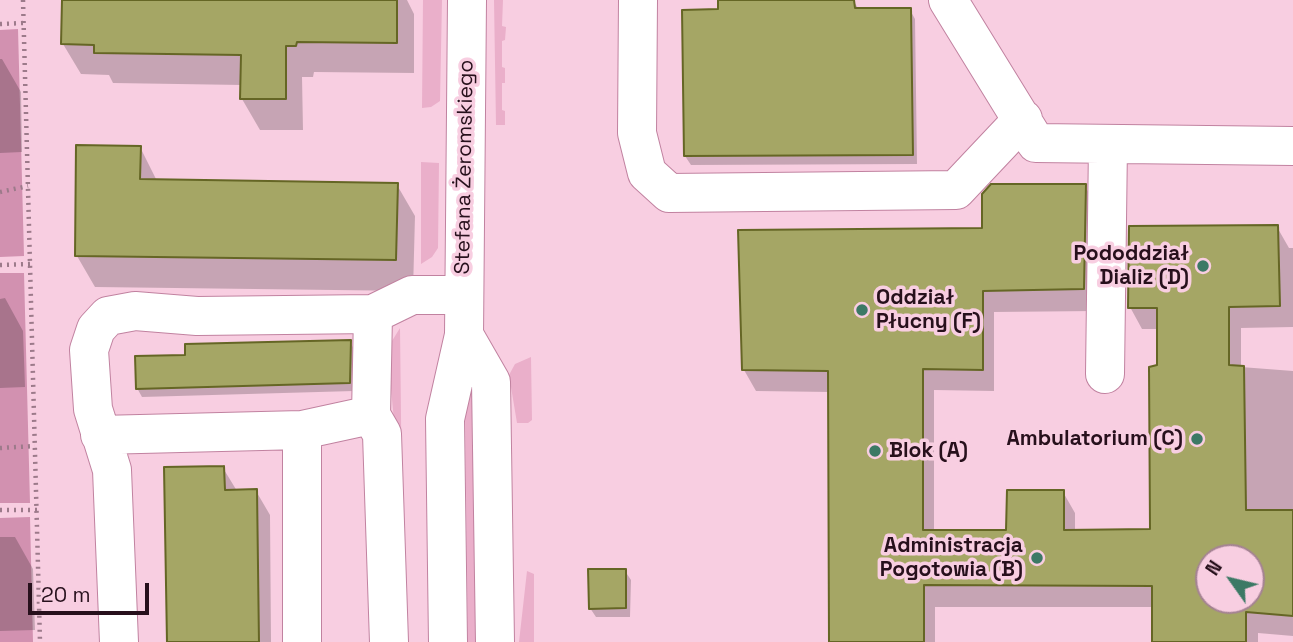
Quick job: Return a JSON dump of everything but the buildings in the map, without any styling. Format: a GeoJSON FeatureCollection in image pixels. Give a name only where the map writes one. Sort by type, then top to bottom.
{"type":"FeatureCollection","features":[{"type":"Feature","properties":{"kind":"street","name":"Stefana Żeromskiego"},"geometry":{"type":"LineString","coordinates":[[447,642],[445,419],[464,335],[467,0]]}},
{"type":"Feature","properties":{"kind":"street"},"geometry":{"type":"LineString","coordinates":[[638,0],[637,133],[647,173],[668,193],[956,190],[1023,119]]}},
{"type":"Feature","properties":{"kind":"street"},"geometry":{"type":"LineString","coordinates":[[948,0],[1037,143],[1293,146]]}},
{"type":"Feature","properties":{"kind":"street"},"geometry":{"type":"LineString","coordinates":[[1105,374],[1108,144]]}},
{"type":"Feature","properties":{"kind":"street"},"geometry":{"type":"LineString","coordinates":[[118,642],[112,470],[93,409],[89,350],[96,329],[108,316],[135,311],[197,316],[373,314],[412,295],[464,295]]}},
{"type":"Feature","properties":{"kind":"street"},"geometry":{"type":"LineString","coordinates":[[373,314],[372,415],[382,434],[389,642]]}},
{"type":"Feature","properties":{"kind":"street","name":"Stefana Żeromskiego"},"geometry":{"type":"LineString","coordinates":[[464,335],[491,383],[495,642]]}},
{"type":"Feature","properties":{"kind":"street"},"geometry":{"type":"LineString","coordinates":[[100,435],[302,430],[372,415]]}},
{"type":"Feature","properties":{"kind":"street"},"geometry":{"type":"LineString","coordinates":[[302,430],[302,642]]}},
{"type":"Feature","properties":{"kind":"path"},"geometry":{"type":"LineString","coordinates":[[23,0],[40,642]]}},
{"type":"Feature","properties":{"kind":"path"},"geometry":{"type":"LineString","coordinates":[[0,24],[24,23]]}},
{"type":"Feature","properties":{"kind":"path"},"geometry":{"type":"LineString","coordinates":[[0,192],[28,186]]}},
{"type":"Feature","properties":{"kind":"path"},"geometry":{"type":"LineString","coordinates":[[0,265],[31,264]]}},
{"type":"Feature","properties":{"kind":"path"},"geometry":{"type":"LineString","coordinates":[[0,448],[35,446]]}},
{"type":"Feature","properties":{"kind":"path"},"geometry":{"type":"LineString","coordinates":[[0,510],[37,510]]}},
{"type":"Feature","properties":{"kind":"shaded area"},"geometry":{"type":"Polygon","coordinates":[[[423,0],[442,0],[440,101],[431,107],[422,108],[423,0]]]}},
{"type":"Feature","properties":{"kind":"shaded area"},"geometry":{"type":"Polygon","coordinates":[[[494,0],[503,0],[502,26],[506,27],[505,40],[502,41],[505,83],[502,83],[502,110],[505,111],[505,125],[496,125],[494,0]]]}},
{"type":"Feature","properties":{"kind":"shaded area"},"geometry":{"type":"Polygon","coordinates":[[[18,29],[24,256],[0,257],[0,30],[18,29]]]}},
{"type":"Feature","properties":{"kind":"shaded area"},"geometry":{"type":"Polygon","coordinates":[[[421,162],[439,163],[438,248],[432,257],[421,264],[421,162]]]}},
{"type":"Feature","properties":{"kind":"shaded area"},"geometry":{"type":"Polygon","coordinates":[[[0,273],[24,273],[30,503],[0,503],[0,273]]]}},
{"type":"Feature","properties":{"kind":"shaded area"},"geometry":{"type":"Polygon","coordinates":[[[400,328],[402,506],[390,378],[392,341],[400,328]]]}},
{"type":"Feature","properties":{"kind":"shaded area"},"geometry":{"type":"Polygon","coordinates":[[[531,357],[532,420],[528,423],[517,423],[509,375],[515,364],[531,357]]]}},
{"type":"Feature","properties":{"kind":"shaded area"},"geometry":{"type":"Polygon","coordinates":[[[472,383],[480,642],[468,642],[465,409],[472,383]]]}},
{"type":"Feature","properties":{"kind":"shaded area"},"geometry":{"type":"Polygon","coordinates":[[[30,517],[33,642],[0,642],[0,518],[30,517]]]}},
{"type":"Feature","properties":{"kind":"shaded area"},"geometry":{"type":"Polygon","coordinates":[[[527,571],[534,574],[534,642],[519,642],[527,571]]]}},
{"type":"Feature","properties":{"kind":"place","name":"Pododdział Dializ (D)"},"geometry":{"type":"Point","coordinates":[1203,266]}},
{"type":"Feature","properties":{"kind":"place","name":"Oddział Płucny (F)"},"geometry":{"type":"Point","coordinates":[862,310]}},
{"type":"Feature","properties":{"kind":"place","name":"Ambulatorium (C)"},"geometry":{"type":"Point","coordinates":[1197,439]}},
{"type":"Feature","properties":{"kind":"place","name":"Blok (A)"},"geometry":{"type":"Point","coordinates":[875,451]}},
{"type":"Feature","properties":{"kind":"place","name":"Administracja Pogotowia (B)"},"geometry":{"type":"Point","coordinates":[1037,558]}}]}
